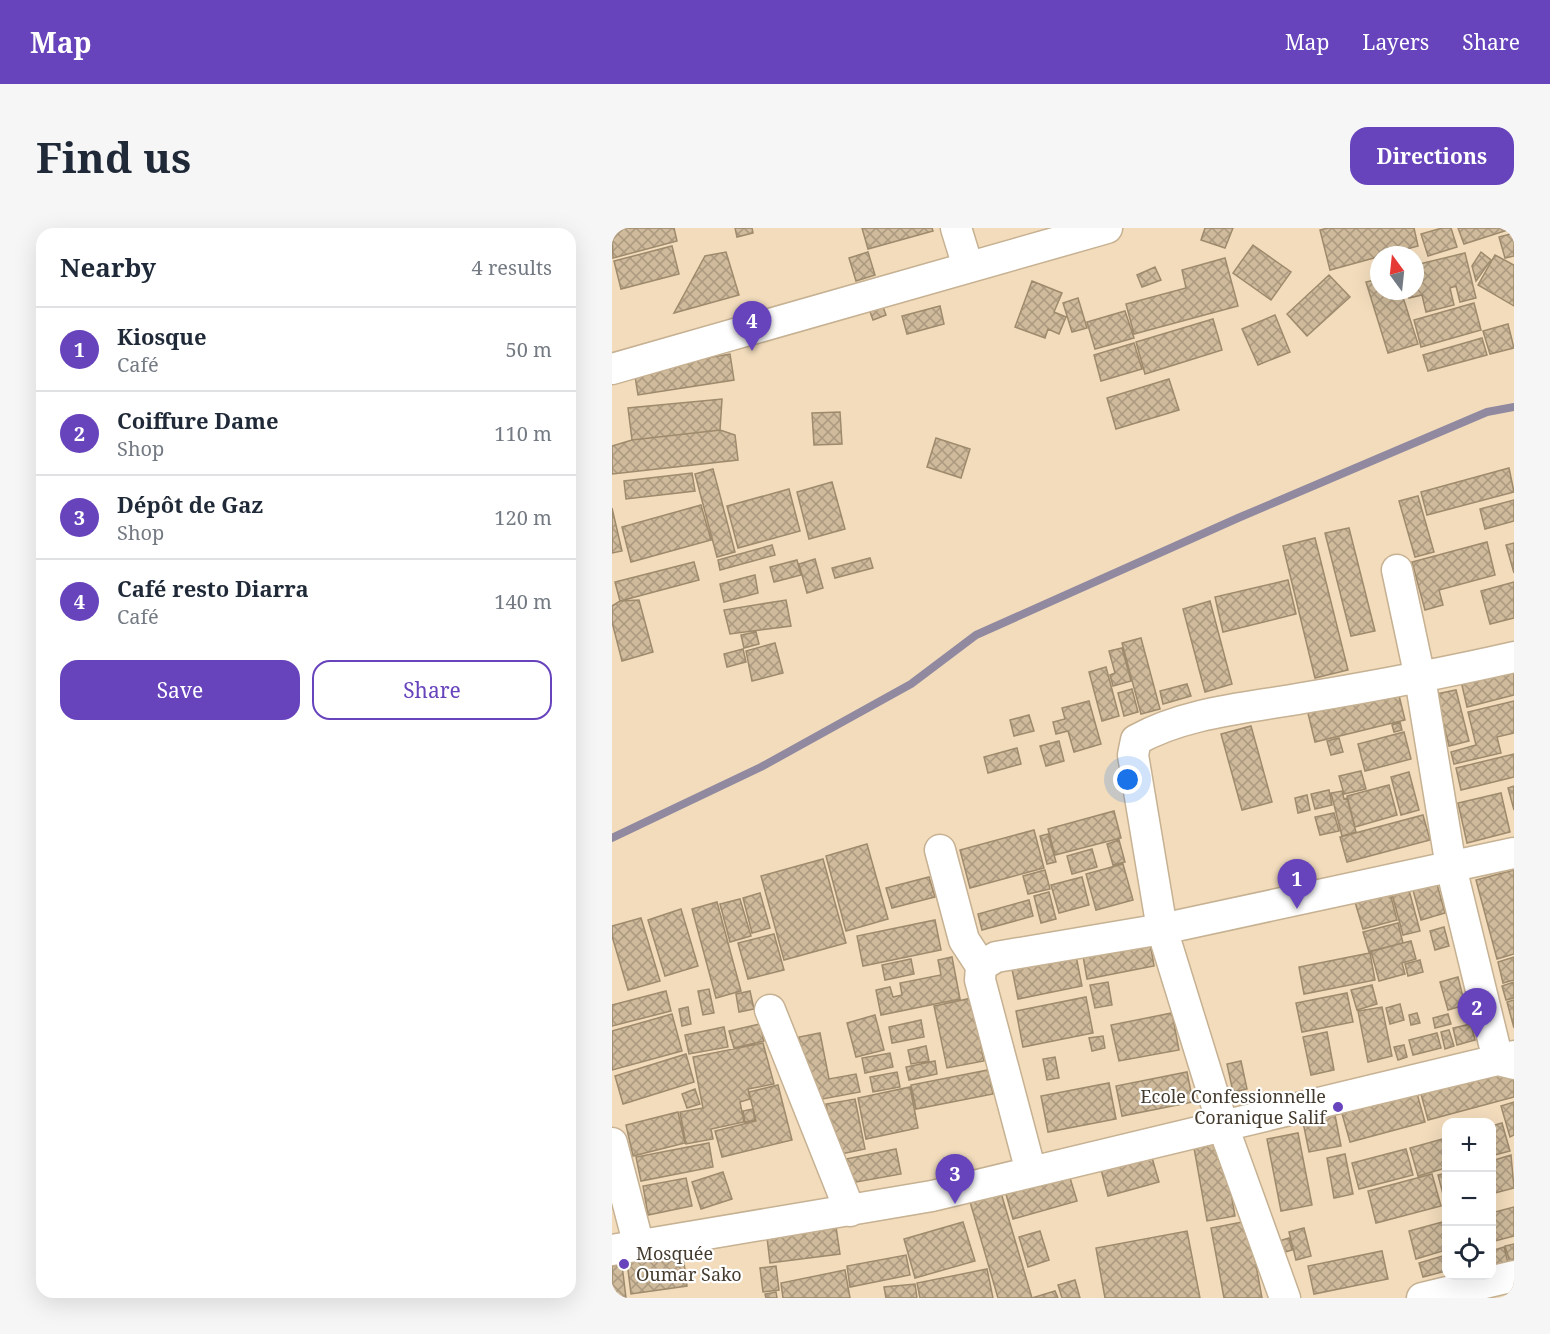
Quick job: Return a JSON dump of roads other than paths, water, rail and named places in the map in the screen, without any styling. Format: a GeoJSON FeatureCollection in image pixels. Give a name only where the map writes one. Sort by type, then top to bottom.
{"type":"FeatureCollection","features":[{"type":"Feature","properties":{"kind":"street"},"geometry":{"type":"LineString","coordinates":[[956,228],[968,267]]}},
{"type":"Feature","properties":{"kind":"street"},"geometry":{"type":"LineString","coordinates":[[612,369],[1107,228]]}},
{"type":"Feature","properties":{"kind":"street"},"geometry":{"type":"LineString","coordinates":[[612,1143],[626,1248],[932,1196],[1508,1060],[1451,867],[1420,678],[1397,570]]}},
{"type":"Feature","properties":{"kind":"street"},"geometry":{"type":"LineString","coordinates":[[1285,1298],[1223,1126],[1162,929],[1133,755],[1136,740],[1152,731],[1212,714],[1420,678],[1514,657]]}},
{"type":"Feature","properties":{"kind":"street"},"geometry":{"type":"LineString","coordinates":[[940,850],[964,940],[981,966],[980,980],[1031,1172]]}},
{"type":"Feature","properties":{"kind":"street"},"geometry":{"type":"LineString","coordinates":[[981,966],[996,957],[1162,929],[1514,853]]}},
{"type":"Feature","properties":{"kind":"street"},"geometry":{"type":"LineString","coordinates":[[770,1010],[850,1211]]}},
{"type":"Feature","properties":{"kind":"street"},"geometry":{"type":"LineString","coordinates":[[1422,1298],[1510,1284]]}},
{"type":"Feature","properties":{"kind":"waterway"},"geometry":{"type":"LineString","coordinates":[[612,838],[761,767],[911,684],[976,635],[1238,518],[1487,412],[1514,407]]}},
{"type":"Feature","properties":{"kind":"place","name":"Café resto Diarra"},"geometry":{"type":"Point","coordinates":[752,351]}},
{"type":"Feature","properties":{"kind":"place","name":"Kiosque"},"geometry":{"type":"Point","coordinates":[1297,909]}},
{"type":"Feature","properties":{"kind":"place","name":"Coiffure Dame"},"geometry":{"type":"Point","coordinates":[1477,1038]}},
{"type":"Feature","properties":{"kind":"place","name":"Ecole Confessionnelle Coranique Salif"},"geometry":{"type":"Point","coordinates":[1338,1107]}},
{"type":"Feature","properties":{"kind":"place","name":"Dépôt de Gaz"},"geometry":{"type":"Point","coordinates":[955,1204]}},
{"type":"Feature","properties":{"kind":"place","name":"Mosquée Oumar Sako"},"geometry":{"type":"Point","coordinates":[624,1264]}}]}
